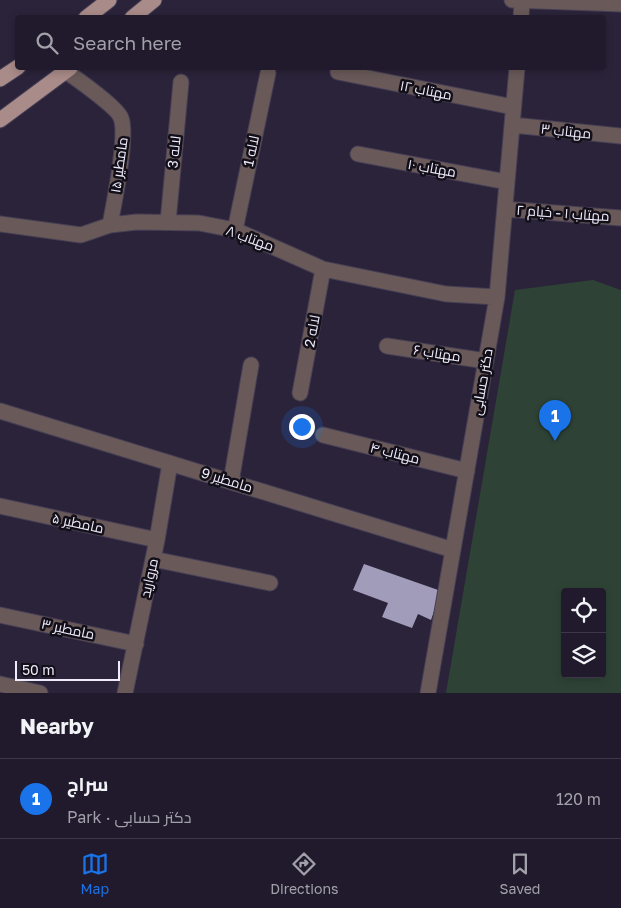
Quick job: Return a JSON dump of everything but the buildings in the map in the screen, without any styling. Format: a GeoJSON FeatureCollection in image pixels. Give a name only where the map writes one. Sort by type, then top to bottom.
{"type":"FeatureCollection","features":[{"type":"Feature","properties":{"kind":"main road"},"geometry":{"type":"LineString","coordinates":[[90,15],[110,0]]}},
{"type":"Feature","properties":{"kind":"main road"},"geometry":{"type":"LineString","coordinates":[[136,15],[154,0]]}},
{"type":"Feature","properties":{"kind":"main road"},"geometry":{"type":"LineString","coordinates":[[0,79],[15,69]]}},
{"type":"Feature","properties":{"kind":"main road"},"geometry":{"type":"LineString","coordinates":[[0,120],[67,70]]}},
{"type":"Feature","properties":{"kind":"street"},"geometry":{"type":"LineString","coordinates":[[521,15],[519,1],[621,4]]}},
{"type":"Feature","properties":{"kind":"street","name":"مامطیر ۱۵"},"geometry":{"type":"LineString","coordinates":[[69,70],[121,116],[124,134],[110,225]]}},
{"type":"Feature","properties":{"kind":"street","name":"دکتر حسابی"},"geometry":{"type":"LineString","coordinates":[[428,693],[497,297],[517,70]]}},
{"type":"Feature","properties":{"kind":"street","name":"مهتاب ۱۲"},"geometry":{"type":"LineString","coordinates":[[338,72],[513,107]]}},
{"type":"Feature","properties":{"kind":"street","name":"لاله 1"},"geometry":{"type":"LineString","coordinates":[[235,230],[268,73]]}},
{"type":"Feature","properties":{"kind":"street","name":"لاله 3"},"geometry":{"type":"LineString","coordinates":[[168,222],[181,82]]}},
{"type":"Feature","properties":{"kind":"street","name":"مهتاب ۳"},"geometry":{"type":"LineString","coordinates":[[512,125],[621,136]]}},
{"type":"Feature","properties":{"kind":"street","name":"مهتاب ۱۰"},"geometry":{"type":"LineString","coordinates":[[358,154],[507,182]]}},
{"type":"Feature","properties":{"kind":"street","name":"مهتاب ۱ - خیام ۲"},"geometry":{"type":"LineString","coordinates":[[505,209],[621,218]]}},
{"type":"Feature","properties":{"kind":"street","name":"مهتاب ۸"},"geometry":{"type":"LineString","coordinates":[[0,224],[81,235],[110,225],[137,222],[199,223],[235,230],[323,268],[446,294],[497,297]]}},
{"type":"Feature","properties":{"kind":"street","name":"لاله 2"},"geometry":{"type":"LineString","coordinates":[[300,393],[323,268]]}},
{"type":"Feature","properties":{"kind":"street","name":"مهتاب ۶"},"geometry":{"type":"LineString","coordinates":[[387,346],[486,361]]}},
{"type":"Feature","properties":{"kind":"street"},"geometry":{"type":"LineString","coordinates":[[231,482],[250,365]]}},
{"type":"Feature","properties":{"kind":"street","name":"مامطیر 9"},"geometry":{"type":"LineString","coordinates":[[0,412],[453,550]]}},
{"type":"Feature","properties":{"kind":"street","name":"مهتاب ۴"},"geometry":{"type":"LineString","coordinates":[[324,435],[467,472]]}},
{"type":"Feature","properties":{"kind":"street","name":"مروارید"},"geometry":{"type":"LineString","coordinates":[[125,693],[157,540],[170,463]]}},
{"type":"Feature","properties":{"kind":"street","name":"مامطیر ۵"},"geometry":{"type":"LineString","coordinates":[[0,506],[157,540]]}},
{"type":"Feature","properties":{"kind":"street"},"geometry":{"type":"LineString","coordinates":[[153,559],[270,583]]}},
{"type":"Feature","properties":{"kind":"street","name":"مامطیر ۳"},"geometry":{"type":"LineString","coordinates":[[0,614],[136,644]]}},
{"type":"Feature","properties":{"kind":"street"},"geometry":{"type":"LineString","coordinates":[[0,684],[40,693]]}},
{"type":"Feature","properties":{"kind":"green space"},"geometry":{"type":"Polygon","coordinates":[[[593,280],[621,290],[621,693],[446,693],[515,290],[593,280]]]}},
{"type":"Feature","properties":{"kind":"place","name":"سراج"},"geometry":{"type":"Point","coordinates":[555,441]}}]}
